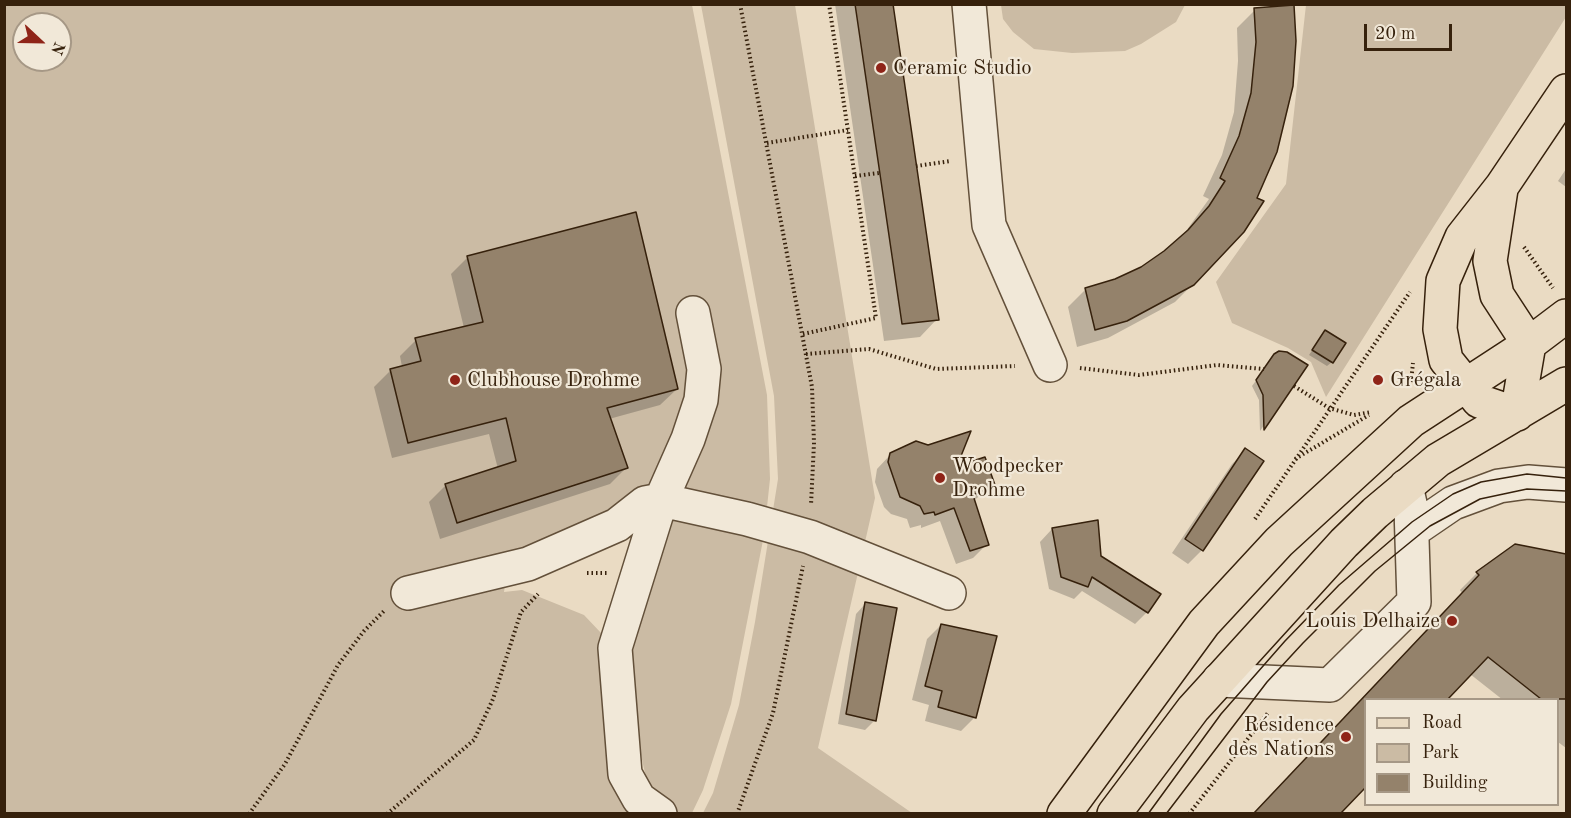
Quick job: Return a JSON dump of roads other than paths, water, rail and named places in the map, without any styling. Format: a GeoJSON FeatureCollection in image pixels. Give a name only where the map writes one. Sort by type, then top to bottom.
{"type":"FeatureCollection","features":[{"type":"Feature","properties":{"kind":"main road"},"geometry":{"type":"LineString","coordinates":[[1517,414],[1479,401],[1446,360],[1440,344],[1443,281],[1462,237],[1502,186],[1566,91]]}},
{"type":"Feature","properties":{"kind":"main road"},"geometry":{"type":"LineString","coordinates":[[1502,186],[1490,261],[1497,295],[1529,344],[1517,414]]}},
{"type":"Feature","properties":{"kind":"main road"},"geometry":{"type":"LineString","coordinates":[[1064,813],[1204,623],[1279,542],[1411,421],[1529,344],[1566,316]]}},
{"type":"Feature","properties":{"kind":"main road"},"geometry":{"type":"LineString","coordinates":[[1114,813],[1219,680],[1344,543],[1438,460],[1566,384]]}},
{"type":"Feature","properties":{"kind":"street"},"geometry":{"type":"LineString","coordinates":[[969,4],[989,225],[1050,365]]}},
{"type":"Feature","properties":{"kind":"street"},"geometry":{"type":"LineString","coordinates":[[660,813],[639,799],[625,774],[615,648],[662,500],[688,440],[701,400],[704,369],[693,314]]}},
{"type":"Feature","properties":{"kind":"street"},"geometry":{"type":"LineString","coordinates":[[1412,531],[1453,503],[1498,486],[1528,482],[1566,485]]}},
{"type":"Feature","properties":{"kind":"street"},"geometry":{"type":"LineString","coordinates":[[1219,680],[1330,685],[1414,602],[1412,531],[1406,486]]}},
{"type":"Feature","properties":{"kind":"street"},"geometry":{"type":"LineString","coordinates":[[408,593],[528,564],[616,525],[645,503],[662,500],[747,519],[810,537],[949,593]]}},
{"type":"Feature","properties":{"kind":"tram line"},"geometry":{"type":"LineString","coordinates":[[1148,814],[1221,714],[1285,641],[1339,585],[1412,522],[1453,494],[1481,482],[1527,474],[1566,478]]}},
{"type":"Feature","properties":{"kind":"tram line"},"geometry":{"type":"LineString","coordinates":[[1166,814],[1267,682],[1375,571],[1430,526],[1480,499],[1527,489],[1566,491]]}},
{"type":"Feature","properties":{"kind":"place","name":"Ceramic Studio"},"geometry":{"type":"Point","coordinates":[881,68]}},
{"type":"Feature","properties":{"kind":"place","name":"Clubhouse Drohme"},"geometry":{"type":"Point","coordinates":[455,380]}},
{"type":"Feature","properties":{"kind":"place","name":"Grégala"},"geometry":{"type":"Point","coordinates":[1378,380]}},
{"type":"Feature","properties":{"kind":"place","name":"Woodpecker Drohme"},"geometry":{"type":"Point","coordinates":[940,478]}},
{"type":"Feature","properties":{"kind":"place","name":"Louis Delhaize"},"geometry":{"type":"Point","coordinates":[1452,621]}},
{"type":"Feature","properties":{"kind":"place","name":"Résidence des Nations"},"geometry":{"type":"Point","coordinates":[1346,737]}}]}
